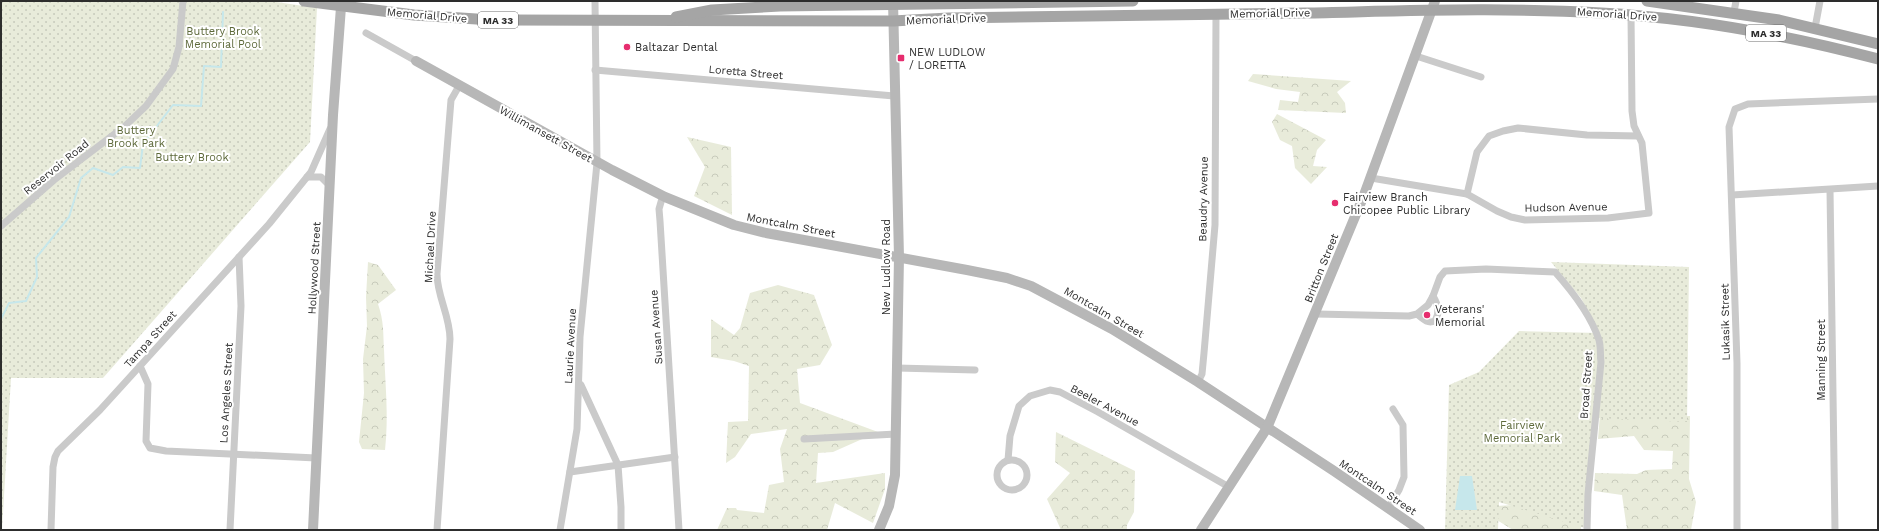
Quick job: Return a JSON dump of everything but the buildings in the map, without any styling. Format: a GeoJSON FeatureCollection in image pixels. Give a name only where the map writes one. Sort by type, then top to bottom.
{"type":"FeatureCollection","features":[{"type":"Feature","properties":{"kind":"main road","name":"MA 33"},"geometry":{"type":"LineString","coordinates":[[304,1],[341,6]]}},
{"type":"Feature","properties":{"kind":"main road","name":"Memorial Drive"},"geometry":{"type":"LineString","coordinates":[[657,21],[689,14],[742,8],[893,3],[1133,1]]}},
{"type":"Feature","properties":{"kind":"main road","name":"Memorial Drive"},"geometry":{"type":"LineString","coordinates":[[1647,1],[1734,12],[1815,28],[1878,44]]}},
{"type":"Feature","properties":{"kind":"main road","name":"Memorial Drive"},"geometry":{"type":"LineString","coordinates":[[341,6],[451,18],[595,21],[893,21],[949,18],[1216,14],[1434,6],[1631,15],[1699,22],[1825,46],[1878,59]]}},
{"type":"Feature","properties":{"kind":"street","name":"Reservoir Road"},"geometry":{"type":"LineString","coordinates":[[1,226],[54,180],[125,126],[146,106],[173,69],[179,47],[183,1]]}},
{"type":"Feature","properties":{"kind":"street","name":"Laurie Avenue"},"geometry":{"type":"LineString","coordinates":[[560,530],[577,429],[580,337],[597,162],[595,1]]}},
{"type":"Feature","properties":{"kind":"street"},"geometry":{"type":"LineString","coordinates":[[1734,12],[1736,1]]}},
{"type":"Feature","properties":{"kind":"street"},"geometry":{"type":"LineString","coordinates":[[1815,28],[1820,1]]}},
{"type":"Feature","properties":{"kind":"street","name":"New Ludlow Road"},"geometry":{"type":"LineString","coordinates":[[878,530],[889,506],[893,489],[896,434],[899,257],[893,3]]}},
{"type":"Feature","properties":{"kind":"street","name":"Hollywood Street"},"geometry":{"type":"LineString","coordinates":[[313,530],[330,186],[332,115],[341,6]]}},
{"type":"Feature","properties":{"kind":"street","name":"Britton Street"},"geometry":{"type":"LineString","coordinates":[[1202,530],[1267,428],[1316,314],[1371,178],[1434,6]]}},
{"type":"Feature","properties":{"kind":"street","name":"Beaudry Avenue"},"geometry":{"type":"LineString","coordinates":[[1198,382],[1202,374],[1215,225],[1216,14]]}},
{"type":"Feature","properties":{"kind":"street"},"geometry":{"type":"LineString","coordinates":[[1467,194],[1477,152],[1489,136],[1503,131],[1518,128],[1587,135],[1638,136],[1632,111],[1630,46],[1631,15]]}},
{"type":"Feature","properties":{"kind":"street","name":"Willimansett Street"},"geometry":{"type":"LineString","coordinates":[[366,33],[597,162],[663,196],[732,224]]}},
{"type":"Feature","properties":{"kind":"street"},"geometry":{"type":"LineString","coordinates":[[1416,56],[1481,77]]}},
{"type":"Feature","properties":{"kind":"street","name":"Loretta Street"},"geometry":{"type":"LineString","coordinates":[[595,70],[894,96]]}},
{"type":"Feature","properties":{"kind":"street","name":"Michael Drive"},"geometry":{"type":"LineString","coordinates":[[437,530],[450,339],[449,324],[438,288],[437,274],[451,100],[459,86]]}},
{"type":"Feature","properties":{"kind":"street","name":"Lukasik Street"},"geometry":{"type":"LineString","coordinates":[[1737,530],[1737,363],[1729,127],[1735,109],[1748,104],[1878,99]]}},
{"type":"Feature","properties":{"kind":"street","name":"Tampa Street"},"geometry":{"type":"LineString","coordinates":[[51,530],[53,467],[57,453],[100,410],[239,257],[307,177],[326,141],[332,115]]}},
{"type":"Feature","properties":{"kind":"street","name":"Hudson Avenue"},"geometry":{"type":"LineString","coordinates":[[1371,178],[1467,194],[1497,211],[1511,217],[1525,220],[1608,218],[1649,213],[1642,143],[1638,136]]}},
{"type":"Feature","properties":{"kind":"street"},"geometry":{"type":"LineString","coordinates":[[307,177],[321,177],[330,186]]}},
{"type":"Feature","properties":{"kind":"street"},"geometry":{"type":"LineString","coordinates":[[1732,195],[1878,186]]}},
{"type":"Feature","properties":{"kind":"street","name":"Manning Street"},"geometry":{"type":"LineString","coordinates":[[1830,190],[1835,530]]}},
{"type":"Feature","properties":{"kind":"street","name":"Susan Avenue"},"geometry":{"type":"LineString","coordinates":[[663,196],[659,209],[679,530]]}},
{"type":"Feature","properties":{"kind":"street","name":"Montcalm Street"},"geometry":{"type":"LineString","coordinates":[[732,224],[766,233],[1007,278],[1031,286],[1112,329],[1198,382],[1420,530]]}},
{"type":"Feature","properties":{"kind":"street","name":"Los Angeles Street"},"geometry":{"type":"LineString","coordinates":[[230,530],[241,306],[239,257]]}},
{"type":"Feature","properties":{"kind":"street","name":"Broad Street"},"geometry":{"type":"LineString","coordinates":[[1433,296],[1440,277],[1445,271],[1480,269],[1543,270],[1555,272],[1594,326],[1600,342],[1601,362],[1588,494],[1587,530]]}},
{"type":"Feature","properties":{"kind":"street"},"geometry":{"type":"LineString","coordinates":[[1316,314],[1409,316],[1417,314],[1428,305],[1433,296]]}},
{"type":"Feature","properties":{"kind":"street"},"geometry":{"type":"LineString","coordinates":[[1417,314],[1426,321],[1435,321],[1438,315],[1438,308],[1433,296]]}},
{"type":"Feature","properties":{"kind":"street"},"geometry":{"type":"LineString","coordinates":[[140,366],[148,384],[146,430],[148,446],[152,449],[166,451],[316,458]]}},
{"type":"Feature","properties":{"kind":"street"},"geometry":{"type":"LineString","coordinates":[[897,368],[975,370]]}},
{"type":"Feature","properties":{"kind":"street"},"geometry":{"type":"LineString","coordinates":[[579,381],[618,465],[621,507],[620,530]]}},
{"type":"Feature","properties":{"kind":"street","name":"Beeler Avenue"},"geometry":{"type":"LineString","coordinates":[[1008,460],[1018,461],[1025,468],[1027,477],[1022,486],[1012,489],[1004,487],[998,479],[998,470],[1000,466],[1008,460],[1010,436],[1015,414],[1019,406],[1030,396],[1050,390],[1060,392],[1098,412],[1229,487]]}},
{"type":"Feature","properties":{"kind":"street"},"geometry":{"type":"LineString","coordinates":[[1388,508],[1399,490],[1404,477],[1403,425],[1393,409]]}},
{"type":"Feature","properties":{"kind":"street"},"geometry":{"type":"LineString","coordinates":[[804,439],[896,434]]}},
{"type":"Feature","properties":{"kind":"street"},"geometry":{"type":"LineString","coordinates":[[570,472],[675,457]]}},
{"type":"Feature","properties":{"kind":"green space","name":"Buttery Brook"},"geometry":{"type":"Polygon","coordinates":[[[1,1],[270,1],[317,8],[310,142],[103,378],[11,378],[2,530],[1,530],[1,1]]]}},
{"type":"Feature","properties":{"kind":"green space"},"geometry":{"type":"Polygon","coordinates":[[[1253,74],[1351,81],[1337,92],[1345,103],[1346,113],[1278,110],[1280,100],[1298,102],[1300,92],[1276,89],[1248,81],[1253,74]]]}},
{"type":"Feature","properties":{"kind":"green space"},"geometry":{"type":"Polygon","coordinates":[[[1277,114],[1326,140],[1317,150],[1313,166],[1327,167],[1311,184],[1295,168],[1292,146],[1280,140],[1272,122],[1277,114]]]}},
{"type":"Feature","properties":{"kind":"green space"},"geometry":{"type":"Polygon","coordinates":[[[687,137],[731,147],[732,215],[694,196],[705,167],[687,137]]]}},
{"type":"Feature","properties":{"kind":"green space"},"geometry":{"type":"Polygon","coordinates":[[[368,262],[378,265],[396,290],[378,304],[383,332],[387,412],[385,450],[362,449],[359,442],[364,393],[363,359],[367,326],[366,297],[368,262]]]}},
{"type":"Feature","properties":{"kind":"green space","name":"Fairview Memorial Park"},"geometry":{"type":"Polygon","coordinates":[[[1551,262],[1689,267],[1687,422],[1597,418],[1588,529],[1499,502],[1498,530],[1445,530],[1449,385],[1479,372],[1519,331],[1599,333],[1581,298],[1551,262]]]}},
{"type":"Feature","properties":{"kind":"green space"},"geometry":{"type":"Polygon","coordinates":[[[778,285],[814,295],[832,345],[820,365],[797,369],[800,403],[878,432],[833,452],[818,453],[816,483],[885,473],[885,489],[873,523],[835,503],[827,530],[717,530],[727,508],[736,508],[737,510],[764,513],[769,485],[784,482],[780,449],[787,429],[751,434],[735,457],[726,463],[728,422],[748,421],[749,366],[734,361],[711,357],[711,319],[734,335],[740,328],[750,293],[778,285]]]}},
{"type":"Feature","properties":{"kind":"green space"},"geometry":{"type":"Polygon","coordinates":[[[1600,414],[1690,416],[1689,479],[1696,502],[1691,530],[1627,530],[1622,495],[1594,491],[1595,473],[1637,474],[1646,470],[1672,469],[1673,451],[1644,450],[1634,436],[1598,439],[1600,414]]]}},
{"type":"Feature","properties":{"kind":"green space"},"geometry":{"type":"Polygon","coordinates":[[[1056,432],[1135,471],[1134,512],[1127,525],[1127,530],[1061,530],[1047,499],[1070,473],[1055,462],[1056,432]]]}},
{"type":"Feature","properties":{"kind":"green space"},"geometry":{"type":"Polygon","coordinates":[[[1531,504],[1581,520],[1581,530],[1513,530],[1492,517],[1496,506],[1531,504]]]}},
{"type":"Feature","properties":{"kind":"water"},"geometry":{"type":"Polygon","coordinates":[[[1460,476],[1472,476],[1477,510],[1455,510],[1460,476]]]}},
{"type":"Feature","properties":{"kind":"waterway"},"geometry":{"type":"LineString","coordinates":[[1,319],[9,303],[26,301],[37,277],[36,258],[69,217],[81,178],[93,168],[113,175],[123,167],[140,168],[143,144],[173,105],[201,106],[204,66],[221,67],[223,12]]}},
{"type":"Feature","properties":{"kind":"place","name":"Baltazar Dental"},"geometry":{"type":"Point","coordinates":[627,47]}},
{"type":"Feature","properties":{"kind":"place","name":"NEW LUDLOW / LORETTA"},"geometry":{"type":"Point","coordinates":[901,58]}},
{"type":"Feature","properties":{"kind":"place","name":"Fairview Branch Chicopee Public Library"},"geometry":{"type":"Point","coordinates":[1335,203]}},
{"type":"Feature","properties":{"kind":"place","name":"Veterans' Memorial"},"geometry":{"type":"Point","coordinates":[1427,315]}},
{"type":"Feature","properties":{"kind":"park label","name":"Buttery Brook Memorial Pool"},"geometry":{"type":"Point","coordinates":[223,37]}},
{"type":"Feature","properties":{"kind":"park label","name":"Buttery Brook Park"},"geometry":{"type":"Point","coordinates":[136,136]}}]}
